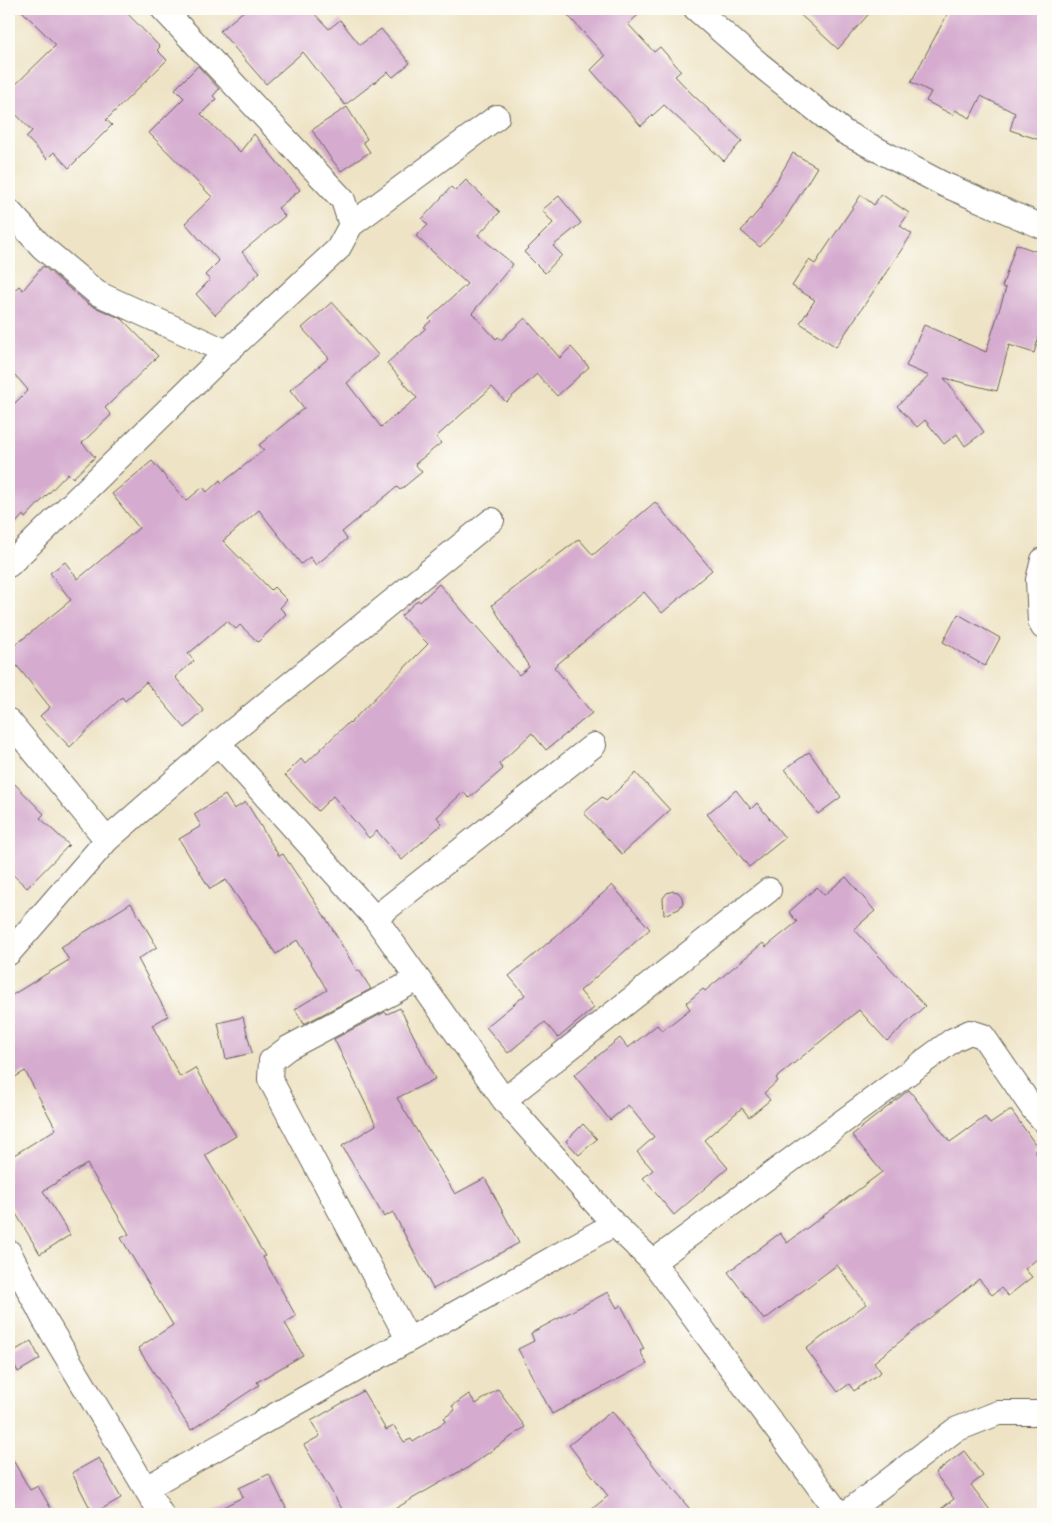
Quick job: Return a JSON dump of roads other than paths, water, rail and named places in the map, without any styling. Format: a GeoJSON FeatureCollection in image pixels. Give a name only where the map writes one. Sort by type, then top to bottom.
{"type":"FeatureCollection","features":[{"type":"Feature","properties":{"kind":"street"},"geometry":{"type":"LineString","coordinates":[[164,9],[343,200],[351,225]]}},
{"type":"Feature","properties":{"kind":"street"},"geometry":{"type":"LineString","coordinates":[[696,9],[759,64],[844,132],[943,184],[1043,227]]}},
{"type":"Feature","properties":{"kind":"street"},"geometry":{"type":"LineString","coordinates":[[9,565],[227,352],[338,249],[351,225],[497,117]]}},
{"type":"Feature","properties":{"kind":"street"},"geometry":{"type":"LineString","coordinates":[[9,211],[42,246],[97,293],[227,352]]}},
{"type":"Feature","properties":{"kind":"street"},"geometry":{"type":"LineString","coordinates":[[9,953],[107,840],[218,743],[492,520]]}},
{"type":"Feature","properties":{"kind":"street"},"geometry":{"type":"LineString","coordinates":[[1043,560],[1038,580],[1040,622],[1043,627]]}},
{"type":"Feature","properties":{"kind":"street"},"geometry":{"type":"LineString","coordinates":[[9,721],[107,840]]}},
{"type":"Feature","properties":{"kind":"street"},"geometry":{"type":"LineString","coordinates":[[218,743],[375,918],[504,1100],[614,1224],[653,1262],[838,1514]]}},
{"type":"Feature","properties":{"kind":"street"},"geometry":{"type":"LineString","coordinates":[[375,918],[594,745]]}},
{"type":"Feature","properties":{"kind":"street"},"geometry":{"type":"LineString","coordinates":[[504,1100],[769,890]]}},
{"type":"Feature","properties":{"kind":"street"},"geometry":{"type":"LineString","coordinates":[[408,1339],[270,1079],[271,1062],[288,1048],[418,979]]}},
{"type":"Feature","properties":{"kind":"street"},"geometry":{"type":"LineString","coordinates":[[653,1262],[953,1040],[970,1032],[983,1036],[1033,1109],[1043,1120]]}},
{"type":"Feature","properties":{"kind":"street"},"geometry":{"type":"LineString","coordinates":[[146,1488],[614,1224]]}},
{"type":"Feature","properties":{"kind":"street"},"geometry":{"type":"LineString","coordinates":[[9,1252],[44,1319],[162,1514]]}},
{"type":"Feature","properties":{"kind":"street"},"geometry":{"type":"LineString","coordinates":[[844,1514],[955,1430],[998,1414],[1043,1413]]}}]}
